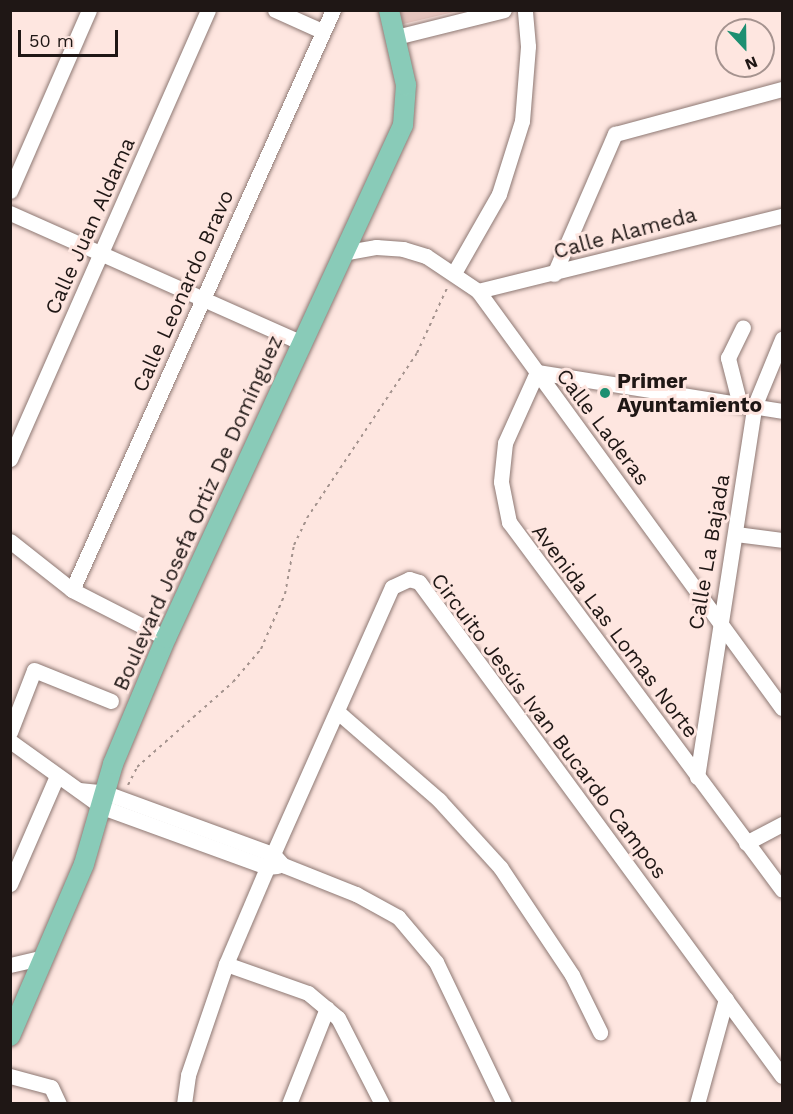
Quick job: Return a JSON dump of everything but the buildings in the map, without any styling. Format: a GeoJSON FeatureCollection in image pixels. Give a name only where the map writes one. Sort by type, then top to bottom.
{"type":"FeatureCollection","features":[{"type":"Feature","properties":{"kind":"main road","name":"Boulevard Josefa Ortiz De Domínguez"},"geometry":{"type":"LineString","coordinates":[[10,1036],[110,800],[166,638],[300,342],[403,125],[408,105],[389,10]]}},
{"type":"Feature","properties":{"kind":"street"},"geometry":{"type":"LineString","coordinates":[[10,191],[89,10]]}},
{"type":"Feature","properties":{"kind":"street","name":"Calle Juan Aldama"},"geometry":{"type":"LineString","coordinates":[[10,459],[208,10]]}},
{"type":"Feature","properties":{"kind":"street"},"geometry":{"type":"LineString","coordinates":[[275,10],[322,31]]}},
{"type":"Feature","properties":{"kind":"street","name":"Calle Leonardo Bravo"},"geometry":{"type":"LineString","coordinates":[[72,590],[333,10]]}},
{"type":"Feature","properties":{"kind":"street"},"geometry":{"type":"LineString","coordinates":[[396,37],[504,10]]}},
{"type":"Feature","properties":{"kind":"street"},"geometry":{"type":"LineString","coordinates":[[454,273],[499,194],[522,121],[528,46],[525,10]]}},
{"type":"Feature","properties":{"kind":"street"},"geometry":{"type":"LineString","coordinates":[[554,274],[615,134],[783,89]]}},
{"type":"Feature","properties":{"kind":"street"},"geometry":{"type":"LineString","coordinates":[[10,213],[103,252],[300,342]]}},
{"type":"Feature","properties":{"kind":"street","name":"Calle Alameda"},"geometry":{"type":"LineString","coordinates":[[478,291],[783,216]]}},
{"type":"Feature","properties":{"kind":"street","name":"Calle Laderas"},"geometry":{"type":"LineString","coordinates":[[342,253],[376,247],[403,249],[454,273],[478,291],[781,703]]}},
{"type":"Feature","properties":{"kind":"street"},"geometry":{"type":"LineString","coordinates":[[742,327],[728,358],[747,406]]}},
{"type":"Feature","properties":{"kind":"street","name":"Calle La Bajada"},"geometry":{"type":"LineString","coordinates":[[697,777],[718,616],[736,534],[747,406],[783,339]]}},
{"type":"Feature","properties":{"kind":"street"},"geometry":{"type":"LineString","coordinates":[[537,372],[783,411]]}},
{"type":"Feature","properties":{"kind":"street","name":"Avenida Las Lomas Norte"},"geometry":{"type":"LineString","coordinates":[[537,372],[505,443],[501,482],[509,522],[783,890]]}},
{"type":"Feature","properties":{"kind":"street"},"geometry":{"type":"LineString","coordinates":[[736,534],[783,540]]}},
{"type":"Feature","properties":{"kind":"street"},"geometry":{"type":"LineString","coordinates":[[10,541],[72,590],[166,638]]}},
{"type":"Feature","properties":{"kind":"street","name":"Circuito Jesús Ivan Bucardo Campos"},"geometry":{"type":"LineString","coordinates":[[184,1104],[191,1066],[226,964],[274,862],[392,587],[409,579],[419,582],[783,1076]]}},
{"type":"Feature","properties":{"kind":"street"},"geometry":{"type":"LineString","coordinates":[[10,732],[34,670],[111,701]]}},
{"type":"Feature","properties":{"kind":"street"},"geometry":{"type":"LineString","coordinates":[[339,713],[439,800],[500,867],[572,975],[600,1032]]}},
{"type":"Feature","properties":{"kind":"street"},"geometry":{"type":"LineString","coordinates":[[10,741],[79,790],[356,894],[398,917],[417,937],[459,1001],[504,1104]]}},
{"type":"Feature","properties":{"kind":"street"},"geometry":{"type":"LineString","coordinates":[[10,884],[57,776]]}},
{"type":"Feature","properties":{"kind":"street"},"geometry":{"type":"LineString","coordinates":[[110,800],[220,842]]}},
{"type":"Feature","properties":{"kind":"street"},"geometry":{"type":"LineString","coordinates":[[746,843],[783,824]]}},
{"type":"Feature","properties":{"kind":"street"},"geometry":{"type":"LineString","coordinates":[[10,965],[45,957]]}},
{"type":"Feature","properties":{"kind":"street"},"geometry":{"type":"LineString","coordinates":[[226,964],[308,993],[327,1008],[348,1031],[382,1104]]}},
{"type":"Feature","properties":{"kind":"street"},"geometry":{"type":"LineString","coordinates":[[697,1104],[726,999]]}},
{"type":"Feature","properties":{"kind":"street"},"geometry":{"type":"LineString","coordinates":[[290,1104],[327,1008]]}},
{"type":"Feature","properties":{"kind":"street"},"geometry":{"type":"LineString","coordinates":[[10,1076],[51,1087],[60,1104]]}},
{"type":"Feature","properties":{"kind":"path"},"geometry":{"type":"LineString","coordinates":[[110,800],[137,767],[233,682],[261,649],[285,594],[294,545],[307,518],[417,353],[454,273]]}},
{"type":"Feature","properties":{"kind":"shaded area"},"geometry":{"type":"Polygon","coordinates":[[[395,10],[458,11],[399,25],[395,10]]]}},
{"type":"Feature","properties":{"kind":"place","name":"Primer Ayuntamiento"},"geometry":{"type":"Point","coordinates":[605,393]}}]}
